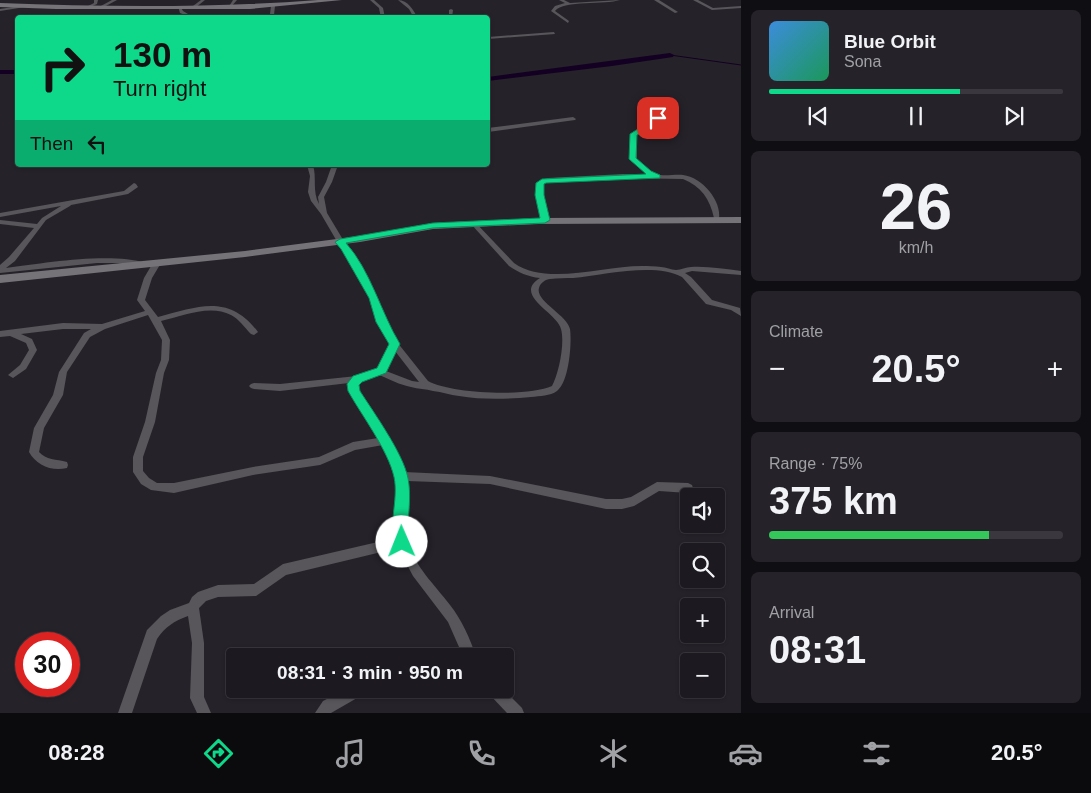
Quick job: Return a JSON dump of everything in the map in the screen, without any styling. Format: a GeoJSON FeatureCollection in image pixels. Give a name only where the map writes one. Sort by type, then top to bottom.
{"type":"FeatureCollection","features":[{"type":"Feature","properties":{"kind":"street"},"geometry":{"type":"LineString","coordinates":[[89,7],[96,3],[96,0]]}},
{"type":"Feature","properties":{"kind":"street"},"geometry":{"type":"LineString","coordinates":[[101,7],[115,0]]}},
{"type":"Feature","properties":{"kind":"street"},"geometry":{"type":"LineString","coordinates":[[194,7],[203,0]]}},
{"type":"Feature","properties":{"kind":"street"},"geometry":{"type":"LineString","coordinates":[[228,7],[235,0]]}},
{"type":"Feature","properties":{"kind":"street"},"geometry":{"type":"LineString","coordinates":[[0,5],[228,7],[274,6],[301,2],[339,0]]}},
{"type":"Feature","properties":{"kind":"street"},"geometry":{"type":"LineString","coordinates":[[372,0],[381,8],[383,15]]}},
{"type":"Feature","properties":{"kind":"street"},"geometry":{"type":"LineString","coordinates":[[400,0],[410,8],[414,15]]}},
{"type":"Feature","properties":{"kind":"street"},"geometry":{"type":"LineString","coordinates":[[561,0],[567,4]]}},
{"type":"Feature","properties":{"kind":"street"},"geometry":{"type":"LineString","coordinates":[[568,22],[553,11],[556,7],[567,4],[618,0]]}},
{"type":"Feature","properties":{"kind":"street"},"geometry":{"type":"LineString","coordinates":[[656,0],[676,12]]}},
{"type":"Feature","properties":{"kind":"street"},"geometry":{"type":"LineString","coordinates":[[695,0],[712,9],[741,7]]}},
{"type":"Feature","properties":{"kind":"street"},"geometry":{"type":"LineString","coordinates":[[724,2],[736,8]]}},
{"type":"Feature","properties":{"kind":"street"},"geometry":{"type":"LineString","coordinates":[[0,10],[25,6]]}},
{"type":"Feature","properties":{"kind":"street"},"geometry":{"type":"LineString","coordinates":[[271,15],[274,6]]}},
{"type":"Feature","properties":{"kind":"street"},"geometry":{"type":"LineString","coordinates":[[179,7],[181,12],[187,15]]}},
{"type":"Feature","properties":{"kind":"street"},"geometry":{"type":"LineString","coordinates":[[451,10],[451,15]]}},
{"type":"Feature","properties":{"kind":"street"},"geometry":{"type":"LineString","coordinates":[[490,38],[554,34]]}},
{"type":"Feature","properties":{"kind":"street"},"geometry":{"type":"LineString","coordinates":[[657,176],[648,173],[634,161],[633,135],[645,129],[658,118],[670,114]]}},
{"type":"Feature","properties":{"kind":"street"},"geometry":{"type":"LineString","coordinates":[[490,130],[573,119]]}},
{"type":"Feature","properties":{"kind":"street"},"geometry":{"type":"LineString","coordinates":[[311,167],[313,176],[310,183],[313,202],[324,213],[374,298],[382,322],[394,344],[419,378],[432,387]]}},
{"type":"Feature","properties":{"kind":"street"},"geometry":{"type":"LineString","coordinates":[[324,213],[321,197],[330,182],[334,167]]}},
{"type":"Feature","properties":{"kind":"street"},"geometry":{"type":"LineString","coordinates":[[545,220],[540,195],[540,183],[544,180],[657,176],[684,177],[693,180],[710,197],[717,218]]}},
{"type":"Feature","properties":{"kind":"street"},"geometry":{"type":"LineString","coordinates":[[0,215],[126,193],[135,187],[134,185]]}},
{"type":"Feature","properties":{"kind":"street"},"geometry":{"type":"LineString","coordinates":[[0,270],[12,259],[38,226],[52,213],[78,200]]}},
{"type":"Feature","properties":{"kind":"street"},"geometry":{"type":"LineString","coordinates":[[0,279],[340,242],[433,226],[545,220],[717,218],[741,220]]}},
{"type":"Feature","properties":{"kind":"street"},"geometry":{"type":"LineString","coordinates":[[0,222],[38,226]]}},
{"type":"Feature","properties":{"kind":"street"},"geometry":{"type":"LineString","coordinates":[[472,223],[504,257],[519,269],[536,274],[558,276],[637,268],[676,272],[687,277],[698,292],[711,303],[735,308],[741,313]]}},
{"type":"Feature","properties":{"kind":"street"},"geometry":{"type":"LineString","coordinates":[[0,270],[73,263],[134,262],[143,264]]}},
{"type":"Feature","properties":{"kind":"street"},"geometry":{"type":"LineString","coordinates":[[156,263],[142,296],[144,304],[166,340],[165,360],[160,373],[150,422],[138,457],[138,472],[145,481],[155,487],[174,488],[253,471],[320,461],[353,446],[385,441]]}},
{"type":"Feature","properties":{"kind":"street"},"geometry":{"type":"LineString","coordinates":[[676,272],[692,269],[741,272]]}},
{"type":"Feature","properties":{"kind":"street"},"geometry":{"type":"LineString","coordinates":[[254,386],[271,389],[288,388],[322,382],[358,379],[381,372],[411,384],[459,393],[507,396],[546,392],[555,388],[563,370],[566,330],[561,320],[537,298],[534,291],[539,280],[549,275]]}},
{"type":"Feature","properties":{"kind":"street"},"geometry":{"type":"LineString","coordinates":[[0,334],[63,326],[102,326],[153,316],[220,310],[236,314],[254,332]]}},
{"type":"Feature","properties":{"kind":"street"},"geometry":{"type":"LineString","coordinates":[[63,465],[44,462],[37,457],[34,452],[39,428],[58,395],[63,372],[87,335],[102,326]]}},
{"type":"Feature","properties":{"kind":"street"},"geometry":{"type":"LineString","coordinates":[[12,333],[29,341],[33,350],[23,367],[12,375]]}},
{"type":"Feature","properties":{"kind":"street"},"geometry":{"type":"LineString","coordinates":[[381,372],[394,344]]}},
{"type":"Feature","properties":{"kind":"street"},"geometry":{"type":"LineString","coordinates":[[358,379],[353,384],[354,391],[385,441],[400,476],[403,496],[400,527],[402,542],[410,560],[453,620],[466,648]]}},
{"type":"Feature","properties":{"kind":"street"},"geometry":{"type":"LineString","coordinates":[[400,476],[490,480],[606,504],[622,504],[634,501],[657,486],[688,488]]}},
{"type":"Feature","properties":{"kind":"street"},"geometry":{"type":"LineString","coordinates":[[204,713],[197,698],[198,644],[193,608],[196,601],[202,596],[218,590],[256,590],[282,570],[402,542]]}},
{"type":"Feature","properties":{"kind":"street"},"geometry":{"type":"LineString","coordinates":[[125,713],[155,630],[167,617],[193,608]]}},
{"type":"Feature","properties":{"kind":"street"},"geometry":{"type":"LineString","coordinates":[[322,713],[328,706],[343,698]]}},
{"type":"Feature","properties":{"kind":"street"},"geometry":{"type":"LineString","coordinates":[[503,698],[517,713]]}},
{"type":"Feature","properties":{"kind":"waterway"},"geometry":{"type":"LineString","coordinates":[[670,55],[741,65]]}},
{"type":"Feature","properties":{"kind":"waterway"},"geometry":{"type":"LineString","coordinates":[[490,79],[670,55]]}},
{"type":"Feature","properties":{"kind":"waterway"},"geometry":{"type":"LineString","coordinates":[[0,72],[15,72]]}},
{"type":"Feature","properties":{"kind":"route"},"geometry":{"type":"LineString","coordinates":[[402,542],[400,527],[403,496],[397,466],[385,441],[360,403],[353,384],[358,379],[382,370],[394,344],[382,322],[374,298],[340,242],[433,226],[545,220],[540,195],[540,183],[544,180],[657,176],[648,173],[646,169],[632,159],[634,133],[645,129],[658,118]]}}]}
